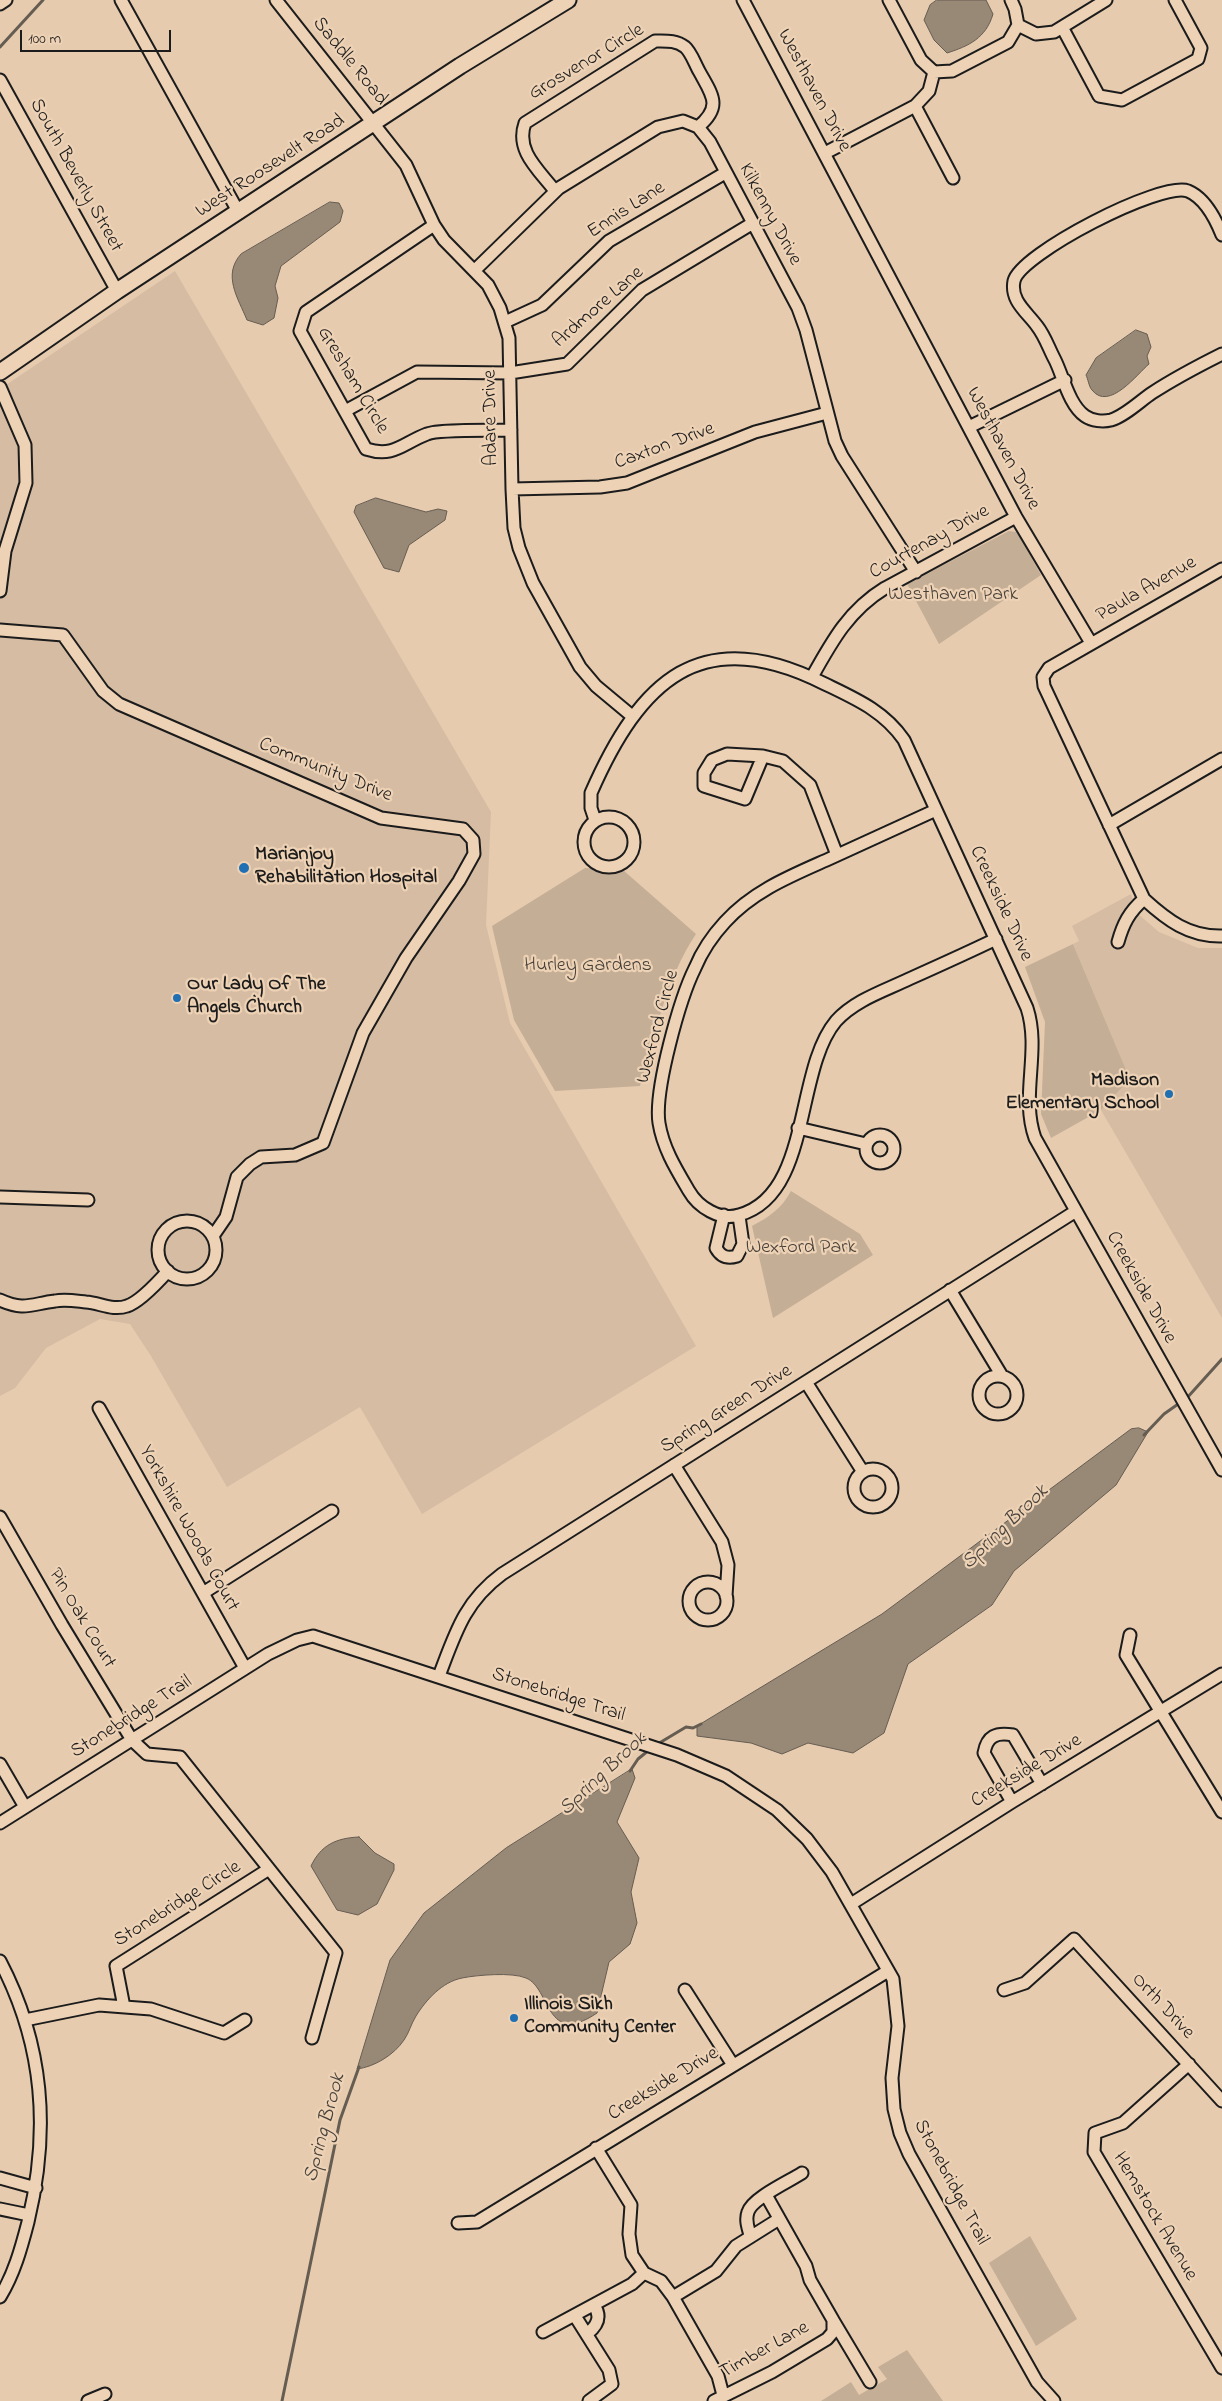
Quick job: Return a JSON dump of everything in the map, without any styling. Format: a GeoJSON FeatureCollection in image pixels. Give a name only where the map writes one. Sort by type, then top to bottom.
{"type":"FeatureCollection","features":[{"type":"Feature","properties":{"kind":"main road","name":"West Roosevelt Road"},"geometry":{"type":"LineString","coordinates":[[0,372],[117,291],[503,39],[568,0]]}},
{"type":"Feature","properties":{"kind":"street"},"geometry":{"type":"LineString","coordinates":[[0,4],[6,0]]}},
{"type":"Feature","properties":{"kind":"street"},"geometry":{"type":"LineString","coordinates":[[121,0],[238,213]]}},
{"type":"Feature","properties":{"kind":"street","name":"Saddle Road"},"geometry":{"type":"LineString","coordinates":[[276,0],[374,123]]}},
{"type":"Feature","properties":{"kind":"street","name":"Westhaven Drive"},"geometry":{"type":"LineString","coordinates":[[743,0],[826,153],[1016,517],[1091,643]]}},
{"type":"Feature","properties":{"kind":"street"},"geometry":{"type":"LineString","coordinates":[[889,0],[921,60],[934,72],[952,71],[1008,42],[1018,25],[1015,8],[1011,0]]}},
{"type":"Feature","properties":{"kind":"street"},"geometry":{"type":"LineString","coordinates":[[1018,25],[1036,34],[1054,32],[1106,0]]}},
{"type":"Feature","properties":{"kind":"street"},"geometry":{"type":"LineString","coordinates":[[1062,27],[1099,96],[1122,100],[1198,59],[1201,48],[1175,0]]}},
{"type":"Feature","properties":{"kind":"street","name":"Grosvenor Circle"},"geometry":{"type":"LineString","coordinates":[[555,191],[527,156],[522,144],[521,133],[525,123],[656,41],[672,40],[686,48],[714,98],[713,109],[709,118],[698,127]]}},
{"type":"Feature","properties":{"kind":"street"},"geometry":{"type":"LineString","coordinates":[[826,153],[915,106],[929,91],[934,72]]}},
{"type":"Feature","properties":{"kind":"street","name":"South Beverly Street"},"geometry":{"type":"LineString","coordinates":[[0,80],[117,291]]}},
{"type":"Feature","properties":{"kind":"street"},"geometry":{"type":"LineString","coordinates":[[915,106],[953,178]]}},
{"type":"Feature","properties":{"kind":"street"},"geometry":{"type":"LineString","coordinates":[[474,270],[555,191],[570,179],[658,127],[684,121],[698,127]]}},
{"type":"Feature","properties":{"kind":"street","name":"Adare Drive"},"geometry":{"type":"LineString","coordinates":[[374,123],[408,169],[434,225],[453,250],[474,270],[492,292],[505,322],[510,373],[514,528],[519,548],[532,583],[589,679],[606,696],[632,716]]}},
{"type":"Feature","properties":{"kind":"street","name":"Kilkenny Drive"},"geometry":{"type":"LineString","coordinates":[[698,127],[710,142],[803,319],[827,413],[835,441],[842,456],[916,572]]}},
{"type":"Feature","properties":{"kind":"street","name":"Ennis Lane"},"geometry":{"type":"LineString","coordinates":[[505,322],[542,305],[608,241],[725,172]]}},
{"type":"Feature","properties":{"kind":"street"},"geometry":{"type":"LineString","coordinates":[[1222,236],[1204,204],[1196,196],[1180,189],[1166,192],[1109,213],[1026,265],[1014,280],[1016,299],[1042,334],[1074,402],[1086,417],[1104,421],[1113,419],[1179,377],[1222,354]]}},
{"type":"Feature","properties":{"kind":"street","name":"Ardmore Lane"},"geometry":{"type":"LineString","coordinates":[[345,411],[417,372],[510,373],[539,370],[567,364],[642,290],[753,223]]}},
{"type":"Feature","properties":{"kind":"street","name":"Gresham Circle"},"geometry":{"type":"LineString","coordinates":[[434,225],[306,312],[300,331],[366,449],[377,453],[390,453],[429,433],[511,430]]}},
{"type":"Feature","properties":{"kind":"street"},"geometry":{"type":"LineString","coordinates":[[969,427],[1065,380]]}},
{"type":"Feature","properties":{"kind":"street"},"geometry":{"type":"LineString","coordinates":[[0,386],[25,445],[26,483],[4,551],[0,591]]}},
{"type":"Feature","properties":{"kind":"street","name":"Caxton Drive"},"geometry":{"type":"LineString","coordinates":[[512,489],[600,487],[627,483],[755,432],[827,413]]}},
{"type":"Feature","properties":{"kind":"street","name":"Courtenay Drive"},"geometry":{"type":"LineString","coordinates":[[812,677],[838,630],[855,611],[876,593],[1016,517]]}},
{"type":"Feature","properties":{"kind":"street","name":"Paula Avenue"},"geometry":{"type":"LineString","coordinates":[[1091,643],[1222,569]]}},
{"type":"Feature","properties":{"kind":"street","name":"Community Drive"},"geometry":{"type":"LineString","coordinates":[[0,630],[63,635],[104,691],[119,704],[381,818],[464,829],[473,840],[474,854],[459,881],[406,958],[363,1032],[323,1143],[295,1155],[261,1156],[250,1164],[237,1177],[226,1217],[213,1236]]}},
{"type":"Feature","properties":{"kind":"street"},"geometry":{"type":"LineString","coordinates":[[1091,643],[1047,670],[1042,677],[1043,682],[1144,900],[1167,920],[1191,933],[1222,936]]}},
{"type":"Feature","properties":{"kind":"street","name":"Creekside Drive"},"geometry":{"type":"LineString","coordinates":[[595,820],[591,808],[592,794],[632,716],[664,683],[695,666],[732,658],[757,659],[812,677],[868,705],[890,722],[904,740],[1027,1008],[1031,1025],[1029,1102],[1032,1128],[1038,1145],[1222,1470]]}},
{"type":"Feature","properties":{"kind":"street"},"geometry":{"type":"LineString","coordinates":[[763,756],[745,800],[704,786],[704,773],[712,760],[727,754],[763,756],[783,761],[810,785],[837,855]]}},
{"type":"Feature","properties":{"kind":"street"},"geometry":{"type":"LineString","coordinates":[[1109,825],[1222,759]]}},
{"type":"Feature","properties":{"kind":"street","name":"Wexford Circle"},"geometry":{"type":"LineString","coordinates":[[739,1216],[711,1212],[692,1196],[667,1153],[659,1124],[661,1086],[686,989],[707,945],[735,912],[767,888],[936,810]]}},
{"type":"Feature","properties":{"kind":"street"},"geometry":{"type":"LineString","coordinates":[[604,816],[614,817],[624,821],[630,828],[634,837],[634,847],[622,863],[613,867],[603,867],[587,855],[583,846],[584,836],[588,827],[595,820],[604,816]]}},
{"type":"Feature","properties":{"kind":"street"},"geometry":{"type":"LineString","coordinates":[[1118,942],[1122,925],[1131,910],[1144,900]]}},
{"type":"Feature","properties":{"kind":"street"},"geometry":{"type":"LineString","coordinates":[[724,1215],[716,1248],[723,1257],[730,1258],[737,1256],[743,1244],[739,1216],[752,1210],[776,1189],[791,1154],[819,1051],[829,1031],[846,1012],[865,1000],[996,940]]}},
{"type":"Feature","properties":{"kind":"street"},"geometry":{"type":"LineString","coordinates":[[798,1128],[866,1144]]}},
{"type":"Feature","properties":{"kind":"street"},"geometry":{"type":"LineString","coordinates":[[0,1197],[88,1200]]}},
{"type":"Feature","properties":{"kind":"street","name":"Spring Green Drive"},"geometry":{"type":"LineString","coordinates":[[439,1676],[465,1613],[477,1596],[491,1583],[1076,1211]]}},
{"type":"Feature","properties":{"kind":"street"},"geometry":{"type":"LineString","coordinates":[[188,1221],[198,1223],[207,1228],[213,1236],[216,1253],[209,1270],[193,1278],[175,1276],[168,1271],[158,1254],[161,1239],[169,1227],[188,1221]]}},
{"type":"Feature","properties":{"kind":"street"},"geometry":{"type":"LineString","coordinates":[[0,1300],[14,1307],[26,1307],[57,1300],[88,1302],[115,1308],[129,1306],[156,1284],[168,1271]]}},
{"type":"Feature","properties":{"kind":"street"},"geometry":{"type":"LineString","coordinates":[[950,1290],[1002,1376]]}},
{"type":"Feature","properties":{"kind":"street"},"geometry":{"type":"LineString","coordinates":[[806,1382],[863,1472]]}},
{"type":"Feature","properties":{"kind":"street","name":"Yorkshire Woods Court"},"geometry":{"type":"LineString","coordinates":[[99,1408],[245,1668]]}},
{"type":"Feature","properties":{"kind":"street"},"geometry":{"type":"LineString","coordinates":[[674,1465],[722,1542],[728,1565],[726,1596]]}},
{"type":"Feature","properties":{"kind":"street"},"geometry":{"type":"LineString","coordinates":[[203,1593],[332,1511]]}},
{"type":"Feature","properties":{"kind":"street","name":"Pin Oak Court"},"geometry":{"type":"LineString","coordinates":[[0,1517],[62,1626],[132,1740]]}},
{"type":"Feature","properties":{"kind":"street"},"geometry":{"type":"LineString","coordinates":[[1130,1635],[1126,1656],[1222,1812]]}},
{"type":"Feature","properties":{"kind":"street","name":"Stonebridge Trail"},"geometry":{"type":"LineString","coordinates":[[0,1823],[245,1668],[279,1648],[313,1636],[645,1744],[677,1755],[726,1776],[777,1810],[820,1855],[851,1904],[893,1979],[898,2013],[892,2090],[894,2109],[902,2138],[1037,2382],[1054,2401]]}},
{"type":"Feature","properties":{"kind":"street","name":"Creekside Drive"},"geometry":{"type":"LineString","coordinates":[[851,1904],[1012,1802],[1222,1674]]}},
{"type":"Feature","properties":{"kind":"street"},"geometry":{"type":"LineString","coordinates":[[1012,1802],[984,1753],[986,1743],[993,1735],[1002,1733],[1013,1735],[1042,1784]]}},
{"type":"Feature","properties":{"kind":"street","name":"Stonebridge Circle"},"geometry":{"type":"LineString","coordinates":[[132,1740],[147,1754],[180,1757],[336,1953],[312,2038]]}},
{"type":"Feature","properties":{"kind":"street"},"geometry":{"type":"LineString","coordinates":[[0,1764],[24,1807]]}},
{"type":"Feature","properties":{"kind":"street","name":"Stonebridge Circle"},"geometry":{"type":"LineString","coordinates":[[124,2007],[116,1966],[270,1869]]}},
{"type":"Feature","properties":{"kind":"street","name":"Orth Drive"},"geometry":{"type":"LineString","coordinates":[[1004,1990],[1025,1983],[1074,1939],[1222,2100]]}},
{"type":"Feature","properties":{"kind":"street"},"geometry":{"type":"LineString","coordinates":[[0,1960],[25,2020],[34,2054],[41,2106],[41,2143],[36,2188],[11,2279],[0,2297]]}},
{"type":"Feature","properties":{"kind":"street","name":"Creekside Drive"},"geometry":{"type":"LineString","coordinates":[[458,2223],[477,2222],[888,1971]]}},
{"type":"Feature","properties":{"kind":"street"},"geometry":{"type":"LineString","coordinates":[[684,1990],[733,2065]]}},
{"type":"Feature","properties":{"kind":"street"},"geometry":{"type":"LineString","coordinates":[[25,2020],[99,2005],[152,2009],[224,2033],[245,2020]]}},
{"type":"Feature","properties":{"kind":"street","name":"Hemstock Avenue"},"geometry":{"type":"LineString","coordinates":[[1189,2064],[1124,2123],[1095,2133],[1094,2152],[1222,2368]]}},
{"type":"Feature","properties":{"kind":"street"},"geometry":{"type":"LineString","coordinates":[[596,2148],[631,2205],[629,2234],[632,2255],[644,2273],[662,2281],[673,2297],[718,2376],[719,2398]]}},
{"type":"Feature","properties":{"kind":"street"},"geometry":{"type":"LineString","coordinates":[[750,2235],[747,2222],[748,2211],[756,2202],[802,2173]]}},
{"type":"Feature","properties":{"kind":"street"},"geometry":{"type":"LineString","coordinates":[[0,2178],[36,2188]]}},
{"type":"Feature","properties":{"kind":"street"},"geometry":{"type":"LineString","coordinates":[[766,2195],[806,2266],[831,2330],[836,2337],[845,2340]]}},
{"type":"Feature","properties":{"kind":"street"},"geometry":{"type":"LineString","coordinates":[[0,2209],[29,2215]]}},
{"type":"Feature","properties":{"kind":"street"},"geometry":{"type":"LineString","coordinates":[[673,2297],[716,2271],[732,2251],[750,2235],[779,2219]]}},
{"type":"Feature","properties":{"kind":"street"},"geometry":{"type":"LineString","coordinates":[[543,2332],[632,2284],[644,2273]]}},
{"type":"Feature","properties":{"kind":"street"},"geometry":{"type":"LineString","coordinates":[[586,2334],[598,2322],[597,2310],[594,2305]]}},
{"type":"Feature","properties":{"kind":"street"},"geometry":{"type":"LineString","coordinates":[[575,2316],[609,2370],[612,2384],[589,2401]]}},
{"type":"Feature","properties":{"kind":"street"},"geometry":{"type":"LineString","coordinates":[[831,2330],[845,2340],[870,2382]]}},
{"type":"Feature","properties":{"kind":"street","name":"Timber Lane"},"geometry":{"type":"LineString","coordinates":[[719,2398],[772,2372],[831,2330]]}},
{"type":"Feature","properties":{"kind":"street"},"geometry":{"type":"LineString","coordinates":[[88,2401],[105,2394]]}},
{"type":"Feature","properties":{"kind":"shaded area","name":"Marianjoy Rehabilitation Hospital"},"geometry":{"type":"Polygon","coordinates":[[[175,271],[491,812],[486,925],[510,1023],[696,1346],[422,1514],[360,1407],[227,1487],[151,1356],[130,1324],[100,1319],[46,1348],[15,1388],[0,1396],[0,389],[175,271]]]}},
{"type":"Feature","properties":{"kind":"shaded area","name":"Madison Elementary School"},"geometry":{"type":"Polygon","coordinates":[[[1131,894],[1137,913],[1159,932],[1198,948],[1222,948],[1222,1318],[1101,1110],[1130,1079],[1073,944],[1079,941],[1072,926],[1131,894]]]}},
{"type":"Feature","properties":{"kind":"green space","name":"Westhaven Park"},"geometry":{"type":"Polygon","coordinates":[[[1009,531],[1016,532],[1020,537],[1041,575],[939,644],[907,584],[1009,531]]]}},
{"type":"Feature","properties":{"kind":"green space","name":"Hurley Gardens"},"geometry":{"type":"Polygon","coordinates":[[[585,868],[623,870],[696,934],[669,988],[640,1086],[555,1091],[514,1020],[492,926],[585,868]]]}},
{"type":"Feature","properties":{"kind":"green space"},"geometry":{"type":"Polygon","coordinates":[[[1073,944],[1130,1079],[1101,1110],[1051,1138],[1041,1114],[1045,1022],[1025,967],[1073,944]]]}},
{"type":"Feature","properties":{"kind":"green space","name":"Wexford Park"},"geometry":{"type":"Polygon","coordinates":[[[791,1191],[860,1234],[873,1255],[773,1318],[752,1226],[774,1212],[791,1191]]]}},
{"type":"Feature","properties":{"kind":"green space"},"geometry":{"type":"Polygon","coordinates":[[[1030,2236],[1077,2319],[1036,2346],[989,2263],[1030,2236]]]}},
{"type":"Feature","properties":{"kind":"green space"},"geometry":{"type":"Polygon","coordinates":[[[907,2350],[943,2401],[821,2401],[851,2382],[859,2395],[887,2379],[878,2367],[907,2350]]]}},
{"type":"Feature","properties":{"kind":"water"},"geometry":{"type":"Polygon","coordinates":[[[937,0],[986,0],[993,14],[986,29],[976,40],[947,53],[934,40],[924,20],[930,5],[937,0]]]}},
{"type":"Feature","properties":{"kind":"water"},"geometry":{"type":"Polygon","coordinates":[[[330,202],[339,203],[343,211],[340,222],[281,266],[275,286],[278,298],[274,318],[263,325],[247,320],[233,287],[232,278],[235,262],[241,254],[330,202]]]}},
{"type":"Feature","properties":{"kind":"water"},"geometry":{"type":"Polygon","coordinates":[[[1136,330],[1147,334],[1151,347],[1147,356],[1149,364],[1123,389],[1115,394],[1099,396],[1091,389],[1086,375],[1096,358],[1136,330]]]}},
{"type":"Feature","properties":{"kind":"water"},"geometry":{"type":"Polygon","coordinates":[[[376,498],[426,512],[438,509],[447,511],[445,520],[409,545],[399,572],[384,568],[354,512],[356,506],[376,498]]]}},
{"type":"Feature","properties":{"kind":"water"},"geometry":{"type":"Polygon","coordinates":[[[1139,1428],[1148,1432],[1116,1485],[1014,1571],[992,1605],[908,1664],[884,1733],[853,1753],[808,1743],[782,1754],[751,1743],[697,1736],[697,1726],[882,1614],[1131,1429],[1139,1428]]]}},
{"type":"Feature","properties":{"kind":"water"},"geometry":{"type":"Polygon","coordinates":[[[632,1769],[635,1778],[617,1822],[639,1858],[631,1892],[637,1923],[630,1944],[609,1962],[597,2013],[580,2022],[567,2024],[558,2020],[534,1984],[526,1978],[520,1976],[485,1975],[462,1978],[448,1983],[430,1998],[416,2016],[404,2040],[395,2051],[377,2063],[357,2069],[390,1960],[424,1913],[506,1848],[632,1769]]]}},
{"type":"Feature","properties":{"kind":"water"},"geometry":{"type":"Polygon","coordinates":[[[359,1837],[375,1853],[394,1864],[394,1870],[377,1904],[358,1915],[337,1910],[311,1866],[319,1853],[330,1844],[343,1839],[359,1837]]]}},
{"type":"Feature","properties":{"kind":"waterway"},"geometry":{"type":"LineString","coordinates":[[0,47],[43,0]]}},
{"type":"Feature","properties":{"kind":"waterway","name":"Spring Brook"},"geometry":{"type":"LineString","coordinates":[[1186,1399],[1222,1359]]}},
{"type":"Feature","properties":{"kind":"waterway","name":"Spring Brook"},"geometry":{"type":"LineString","coordinates":[[1144,1435],[1164,1414],[1181,1402]]}},
{"type":"Feature","properties":{"kind":"waterway","name":"Spring Brook"},"geometry":{"type":"LineString","coordinates":[[656,1745],[686,1727],[693,1728],[701,1724]]}},
{"type":"Feature","properties":{"kind":"waterway","name":"Spring Brook"},"geometry":{"type":"LineString","coordinates":[[630,1771],[638,1759],[649,1750]]}},
{"type":"Feature","properties":{"kind":"waterway","name":"Spring Brook"},"geometry":{"type":"LineString","coordinates":[[282,2401],[340,2120],[359,2067]]}},
{"type":"Feature","properties":{"kind":"place","name":"Marianjoy Rehabilitation Hospital"},"geometry":{"type":"Point","coordinates":[244,868]}},
{"type":"Feature","properties":{"kind":"place","name":"Our Lady Of The Angels Church"},"geometry":{"type":"Point","coordinates":[177,998]}},
{"type":"Feature","properties":{"kind":"place","name":"Madison Elementary School"},"geometry":{"type":"Point","coordinates":[1169,1094]}},
{"type":"Feature","properties":{"kind":"place","name":"Illinois Sikh Community Center"},"geometry":{"type":"Point","coordinates":[514,2018]}}]}
